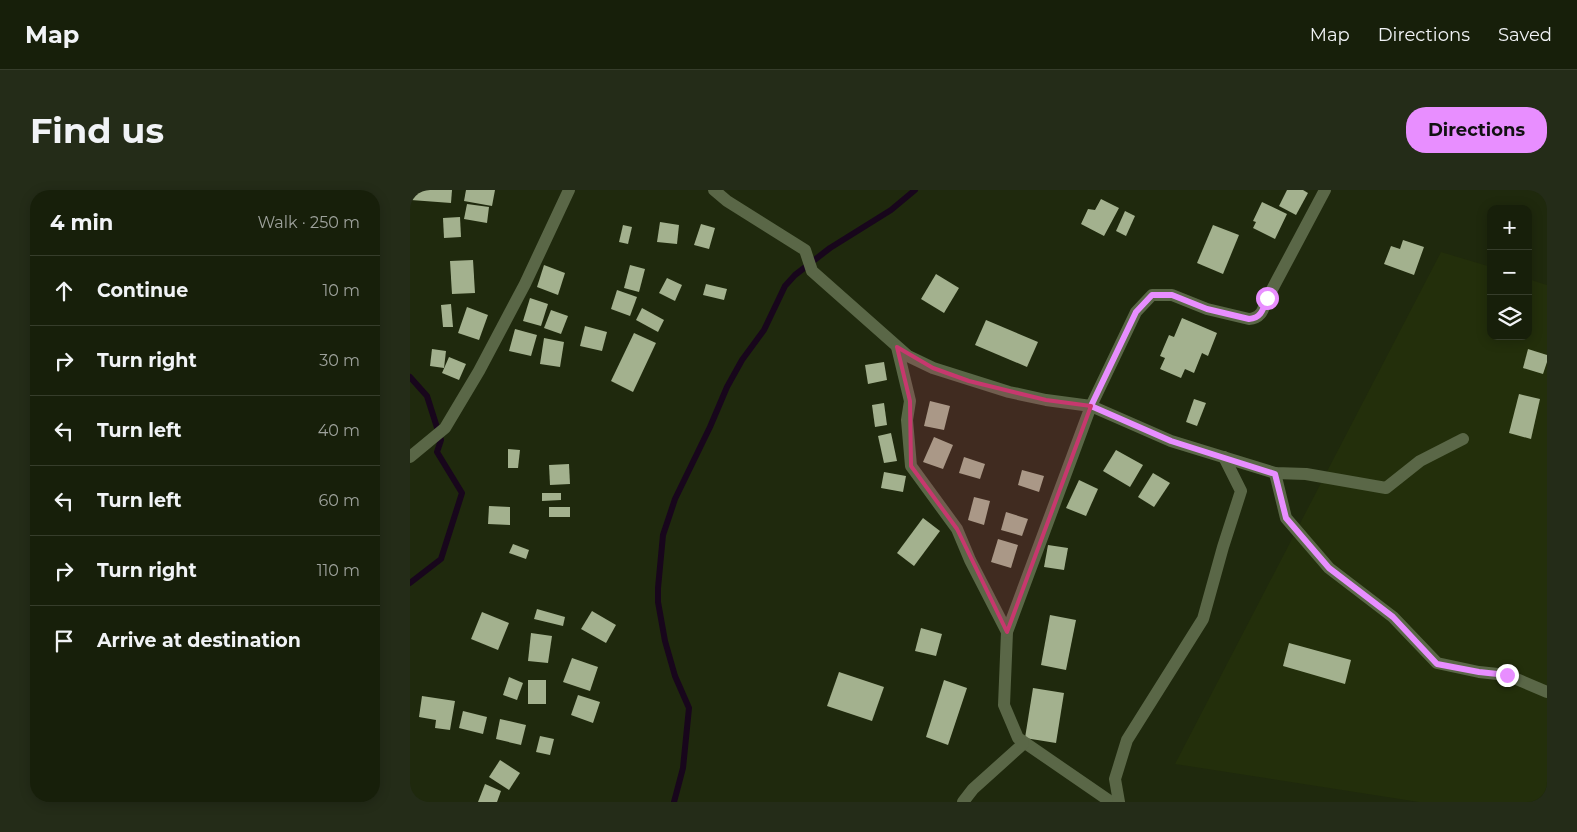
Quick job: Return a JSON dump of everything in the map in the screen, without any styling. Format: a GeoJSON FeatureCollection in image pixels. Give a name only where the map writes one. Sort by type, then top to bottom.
{"type":"FeatureCollection","features":[{"type":"Feature","properties":{"kind":"street"},"geometry":{"type":"LineString","coordinates":[[410,457],[445,428],[479,371],[569,190]]}},
{"type":"Feature","properties":{"kind":"street"},"geometry":{"type":"LineString","coordinates":[[714,190],[727,201],[805,250],[812,271],[908,356],[933,368],[969,381],[1046,400],[1091,406],[1171,441],[1275,474],[1306,474],[1386,488],[1420,461],[1463,439]]}},
{"type":"Feature","properties":{"kind":"street"},"geometry":{"type":"LineString","coordinates":[[1111,802],[1023,744],[1018,738],[1004,705],[1008,632],[1091,406],[1136,312],[1152,295],[1172,295],[1207,309],[1255,319],[1260,315],[1267,298],[1325,190]]}},
{"type":"Feature","properties":{"kind":"street"},"geometry":{"type":"LineString","coordinates":[[897,347],[910,401],[907,420],[911,466],[957,529],[970,560],[1008,632]]}},
{"type":"Feature","properties":{"kind":"street"},"geometry":{"type":"LineString","coordinates":[[1119,802],[1115,779],[1127,740],[1203,619],[1241,491],[1224,457]]}},
{"type":"Feature","properties":{"kind":"street"},"geometry":{"type":"LineString","coordinates":[[1275,474],[1286,518],[1329,568],[1393,617],[1437,664],[1507,675],[1547,692]]}},
{"type":"Feature","properties":{"kind":"street"},"geometry":{"type":"LineString","coordinates":[[963,802],[973,789],[1023,744]]}},
{"type":"Feature","properties":{"kind":"highlighted area"},"geometry":{"type":"Polygon","coordinates":[[[897,347],[933,368],[969,381],[1046,400],[1091,406],[1007,632],[957,529],[911,466],[910,401],[897,347]]]}},
{"type":"Feature","properties":{"kind":"shaded area"},"geometry":{"type":"Polygon","coordinates":[[[1441,252],[1487,266],[1487,340],[1532,340],[1532,280],[1547,285],[1547,802],[1419,802],[1175,764],[1441,252]]]}},
{"type":"Feature","properties":{"kind":"building"},"geometry":{"type":"Polygon","coordinates":[[[412,190],[452,190],[451,203],[411,200],[412,190]]]}},
{"type":"Feature","properties":{"kind":"building"},"geometry":{"type":"Polygon","coordinates":[[[466,190],[495,190],[492,206],[464,201],[466,190]]]}},
{"type":"Feature","properties":{"kind":"building"},"geometry":{"type":"Polygon","coordinates":[[[1287,190],[1303,190],[1308,193],[1296,215],[1279,206],[1287,190]]]}},
{"type":"Feature","properties":{"kind":"building"},"geometry":{"type":"Polygon","coordinates":[[[1101,199],[1119,208],[1104,236],[1081,224],[1088,209],[1095,210],[1101,199]]]}},
{"type":"Feature","properties":{"kind":"building"},"geometry":{"type":"Polygon","coordinates":[[[1262,202],[1287,214],[1275,239],[1253,228],[1256,222],[1253,221],[1262,202]]]}},
{"type":"Feature","properties":{"kind":"building"},"geometry":{"type":"Polygon","coordinates":[[[467,204],[489,207],[487,223],[464,219],[467,204]]]}},
{"type":"Feature","properties":{"kind":"building"},"geometry":{"type":"Polygon","coordinates":[[[1125,211],[1135,216],[1126,236],[1116,231],[1125,211]]]}},
{"type":"Feature","properties":{"kind":"building"},"geometry":{"type":"Polygon","coordinates":[[[460,217],[461,237],[444,238],[443,218],[460,217]]]}},
{"type":"Feature","properties":{"kind":"building"},"geometry":{"type":"Polygon","coordinates":[[[660,222],[679,225],[677,244],[657,242],[660,222]]]}},
{"type":"Feature","properties":{"kind":"building"},"geometry":{"type":"Polygon","coordinates":[[[701,224],[715,228],[709,249],[694,245],[701,224]]]}},
{"type":"Feature","properties":{"kind":"building"},"geometry":{"type":"Polygon","coordinates":[[[623,225],[632,227],[628,244],[619,242],[623,225]]]}},
{"type":"Feature","properties":{"kind":"building"},"geometry":{"type":"Polygon","coordinates":[[[1213,225],[1239,235],[1223,274],[1197,263],[1213,225]]]}},
{"type":"Feature","properties":{"kind":"building"},"geometry":{"type":"Polygon","coordinates":[[[1403,240],[1424,247],[1414,275],[1384,264],[1391,246],[1400,249],[1403,240]]]}},
{"type":"Feature","properties":{"kind":"building"},"geometry":{"type":"Polygon","coordinates":[[[473,260],[475,293],[452,294],[450,261],[473,260]]]}},
{"type":"Feature","properties":{"kind":"building"},"geometry":{"type":"Polygon","coordinates":[[[544,265],[565,273],[558,295],[537,287],[544,265]]]}},
{"type":"Feature","properties":{"kind":"building"},"geometry":{"type":"Polygon","coordinates":[[[630,265],[645,269],[639,292],[624,288],[630,265]]]}},
{"type":"Feature","properties":{"kind":"building"},"geometry":{"type":"Polygon","coordinates":[[[936,274],[959,288],[944,313],[921,299],[936,274]]]}},
{"type":"Feature","properties":{"kind":"building"},"geometry":{"type":"Polygon","coordinates":[[[667,278],[682,285],[675,301],[659,293],[667,278]]]}},
{"type":"Feature","properties":{"kind":"building"},"geometry":{"type":"Polygon","coordinates":[[[706,284],[727,289],[724,300],[703,295],[706,284]]]}},
{"type":"Feature","properties":{"kind":"building"},"geometry":{"type":"Polygon","coordinates":[[[617,290],[637,297],[630,316],[611,309],[617,290]]]}},
{"type":"Feature","properties":{"kind":"building"},"geometry":{"type":"Polygon","coordinates":[[[530,298],[548,304],[541,326],[523,321],[530,298]]]}},
{"type":"Feature","properties":{"kind":"building"},"geometry":{"type":"Polygon","coordinates":[[[451,304],[453,327],[443,327],[441,305],[451,304]]]}},
{"type":"Feature","properties":{"kind":"building"},"geometry":{"type":"Polygon","coordinates":[[[467,307],[488,315],[479,340],[458,333],[467,307]]]}},
{"type":"Feature","properties":{"kind":"building"},"geometry":{"type":"Polygon","coordinates":[[[642,308],[664,320],[658,332],[636,320],[642,308]]]}},
{"type":"Feature","properties":{"kind":"building"},"geometry":{"type":"Polygon","coordinates":[[[551,310],[568,316],[561,334],[544,328],[551,310]]]}},
{"type":"Feature","properties":{"kind":"building"},"geometry":{"type":"Polygon","coordinates":[[[1182,318],[1217,333],[1208,356],[1202,353],[1194,373],[1185,369],[1181,378],[1160,369],[1165,358],[1160,356],[1169,335],[1174,337],[1182,318]]]}},
{"type":"Feature","properties":{"kind":"building"},"geometry":{"type":"Polygon","coordinates":[[[986,320],[1038,342],[1027,367],[975,345],[986,320]]]}},
{"type":"Feature","properties":{"kind":"building"},"geometry":{"type":"Polygon","coordinates":[[[585,326],[607,332],[602,351],[580,346],[585,326]]]}},
{"type":"Feature","properties":{"kind":"building"},"geometry":{"type":"Polygon","coordinates":[[[515,329],[537,335],[531,356],[509,351],[515,329]]]}},
{"type":"Feature","properties":{"kind":"building"},"geometry":{"type":"Polygon","coordinates":[[[634,333],[656,343],[633,392],[611,381],[634,333]]]}},
{"type":"Feature","properties":{"kind":"building"},"geometry":{"type":"Polygon","coordinates":[[[544,338],[564,342],[560,367],[540,364],[544,338]]]}},
{"type":"Feature","properties":{"kind":"building"},"geometry":{"type":"Polygon","coordinates":[[[432,349],[446,351],[444,368],[430,366],[432,349]]]}},
{"type":"Feature","properties":{"kind":"building"},"geometry":{"type":"Polygon","coordinates":[[[1528,349],[1547,355],[1543,374],[1523,368],[1528,349]]]}},
{"type":"Feature","properties":{"kind":"building"},"geometry":{"type":"Polygon","coordinates":[[[449,357],[466,364],[459,380],[442,373],[449,357]]]}},
{"type":"Feature","properties":{"kind":"building"},"geometry":{"type":"Polygon","coordinates":[[[884,362],[887,380],[868,384],[865,365],[884,362]]]}},
{"type":"Feature","properties":{"kind":"building"},"geometry":{"type":"Polygon","coordinates":[[[1519,394],[1540,399],[1531,439],[1509,433],[1519,394]]]}},
{"type":"Feature","properties":{"kind":"building"},"geometry":{"type":"Polygon","coordinates":[[[1194,399],[1206,403],[1197,426],[1186,422],[1194,399]]]}},
{"type":"Feature","properties":{"kind":"building"},"geometry":{"type":"Polygon","coordinates":[[[930,401],[950,406],[944,430],[924,426],[930,401]]]}},
{"type":"Feature","properties":{"kind":"building"},"geometry":{"type":"Polygon","coordinates":[[[884,403],[887,425],[875,427],[872,405],[884,403]]]}},
{"type":"Feature","properties":{"kind":"building"},"geometry":{"type":"Polygon","coordinates":[[[891,433],[897,461],[884,463],[878,436],[891,433]]]}},
{"type":"Feature","properties":{"kind":"building"},"geometry":{"type":"Polygon","coordinates":[[[934,437],[953,445],[943,469],[923,462],[934,437]]]}},
{"type":"Feature","properties":{"kind":"building"},"geometry":{"type":"Polygon","coordinates":[[[508,449],[520,450],[518,468],[508,468],[508,449]]]}},
{"type":"Feature","properties":{"kind":"building"},"geometry":{"type":"Polygon","coordinates":[[[1116,450],[1143,465],[1130,487],[1103,471],[1116,450]]]}},
{"type":"Feature","properties":{"kind":"building"},"geometry":{"type":"Polygon","coordinates":[[[964,457],[985,464],[980,479],[959,473],[964,457]]]}},
{"type":"Feature","properties":{"kind":"building"},"geometry":{"type":"Polygon","coordinates":[[[569,464],[570,484],[550,485],[549,465],[569,464]]]}},
{"type":"Feature","properties":{"kind":"building"},"geometry":{"type":"Polygon","coordinates":[[[1022,470],[1044,476],[1039,492],[1018,485],[1022,470]]]}},
{"type":"Feature","properties":{"kind":"building"},"geometry":{"type":"Polygon","coordinates":[[[884,472],[906,476],[903,492],[881,488],[884,472]]]}},
{"type":"Feature","properties":{"kind":"building"},"geometry":{"type":"Polygon","coordinates":[[[1153,473],[1170,483],[1154,507],[1138,497],[1153,473]]]}},
{"type":"Feature","properties":{"kind":"building"},"geometry":{"type":"Polygon","coordinates":[[[1079,480],[1098,489],[1086,516],[1066,508],[1079,480]]]}},
{"type":"Feature","properties":{"kind":"building"},"geometry":{"type":"Polygon","coordinates":[[[542,493],[561,493],[561,500],[542,501],[542,493]]]}},
{"type":"Feature","properties":{"kind":"building"},"geometry":{"type":"Polygon","coordinates":[[[974,497],[990,501],[984,525],[968,520],[974,497]]]}},
{"type":"Feature","properties":{"kind":"building"},"geometry":{"type":"Polygon","coordinates":[[[489,506],[510,507],[510,525],[488,524],[489,506]]]}},
{"type":"Feature","properties":{"kind":"building"},"geometry":{"type":"Polygon","coordinates":[[[549,507],[570,507],[570,517],[549,517],[549,507]]]}},
{"type":"Feature","properties":{"kind":"building"},"geometry":{"type":"Polygon","coordinates":[[[1006,512],[1028,519],[1022,536],[1001,530],[1006,512]]]}},
{"type":"Feature","properties":{"kind":"building"},"geometry":{"type":"Polygon","coordinates":[[[923,518],[940,531],[914,566],[897,553],[923,518]]]}},
{"type":"Feature","properties":{"kind":"building"},"geometry":{"type":"Polygon","coordinates":[[[998,539],[1018,545],[1011,568],[991,562],[998,539]]]}},
{"type":"Feature","properties":{"kind":"building"},"geometry":{"type":"Polygon","coordinates":[[[513,544],[529,550],[526,559],[509,553],[513,544]]]}},
{"type":"Feature","properties":{"kind":"building"},"geometry":{"type":"Polygon","coordinates":[[[1048,545],[1068,548],[1064,570],[1044,567],[1048,545]]]}},
{"type":"Feature","properties":{"kind":"building"},"geometry":{"type":"Polygon","coordinates":[[[537,609],[565,617],[563,626],[534,619],[537,609]]]}},
{"type":"Feature","properties":{"kind":"building"},"geometry":{"type":"Polygon","coordinates":[[[592,611],[616,625],[606,643],[581,629],[592,611]]]}},
{"type":"Feature","properties":{"kind":"building"},"geometry":{"type":"Polygon","coordinates":[[[482,612],[509,623],[498,650],[471,639],[482,612]]]}},
{"type":"Feature","properties":{"kind":"building"},"geometry":{"type":"Polygon","coordinates":[[[1050,615],[1076,620],[1066,670],[1041,665],[1050,615]]]}},
{"type":"Feature","properties":{"kind":"building"},"geometry":{"type":"Polygon","coordinates":[[[921,628],[942,634],[936,656],[915,651],[921,628]]]}},
{"type":"Feature","properties":{"kind":"building"},"geometry":{"type":"Polygon","coordinates":[[[531,633],[552,636],[548,663],[528,661],[531,633]]]}},
{"type":"Feature","properties":{"kind":"building"},"geometry":{"type":"Polygon","coordinates":[[[1289,643],[1351,660],[1345,684],[1283,666],[1289,643]]]}},
{"type":"Feature","properties":{"kind":"building"},"geometry":{"type":"Polygon","coordinates":[[[572,658],[598,667],[590,691],[563,682],[572,658]]]}},
{"type":"Feature","properties":{"kind":"building"},"geometry":{"type":"Polygon","coordinates":[[[839,672],[884,687],[872,721],[827,706],[839,672]]]}},
{"type":"Feature","properties":{"kind":"building"},"geometry":{"type":"Polygon","coordinates":[[[509,677],[523,683],[517,700],[503,695],[509,677]]]}},
{"type":"Feature","properties":{"kind":"building"},"geometry":{"type":"Polygon","coordinates":[[[528,680],[546,680],[546,704],[528,704],[528,680]]]}},
{"type":"Feature","properties":{"kind":"building"},"geometry":{"type":"Polygon","coordinates":[[[944,680],[967,688],[948,745],[926,737],[944,680]]]}},
{"type":"Feature","properties":{"kind":"building"},"geometry":{"type":"Polygon","coordinates":[[[1033,688],[1064,693],[1056,743],[1025,738],[1033,688]]]}},
{"type":"Feature","properties":{"kind":"building"},"geometry":{"type":"Polygon","coordinates":[[[578,695],[600,702],[593,723],[571,715],[578,695]]]}},
{"type":"Feature","properties":{"kind":"building"},"geometry":{"type":"Polygon","coordinates":[[[422,696],[455,701],[450,730],[435,728],[436,720],[419,717],[422,696]]]}},
{"type":"Feature","properties":{"kind":"building"},"geometry":{"type":"Polygon","coordinates":[[[463,711],[487,717],[483,734],[459,728],[463,711]]]}},
{"type":"Feature","properties":{"kind":"building"},"geometry":{"type":"Polygon","coordinates":[[[500,719],[526,725],[521,745],[496,739],[500,719]]]}},
{"type":"Feature","properties":{"kind":"building"},"geometry":{"type":"Polygon","coordinates":[[[540,736],[554,739],[550,755],[536,752],[540,736]]]}},
{"type":"Feature","properties":{"kind":"building"},"geometry":{"type":"Polygon","coordinates":[[[500,760],[520,773],[509,790],[489,777],[500,760]]]}},
{"type":"Feature","properties":{"kind":"building"},"geometry":{"type":"Polygon","coordinates":[[[485,784],[501,791],[497,802],[478,802],[485,784]]]}},
{"type":"Feature","properties":{"kind":"waterway"},"geometry":{"type":"LineString","coordinates":[[674,802],[683,768],[689,708],[675,676],[665,641],[658,602],[658,588],[663,535],[675,499],[727,387],[742,360],[764,330],[785,286],[795,275],[830,248],[891,210],[915,190]]}},
{"type":"Feature","properties":{"kind":"waterway"},"geometry":{"type":"LineString","coordinates":[[410,377],[427,396],[441,440],[437,452],[462,493],[441,559],[410,583]]}},
{"type":"Feature","properties":{"kind":"route"},"geometry":{"type":"LineString","coordinates":[[1267,298],[1260,315],[1255,319],[1249,319],[1207,309],[1172,295],[1152,295],[1136,312],[1091,406],[1171,441],[1275,474],[1286,518],[1329,568],[1393,617],[1437,664],[1507,675]]}}]}
